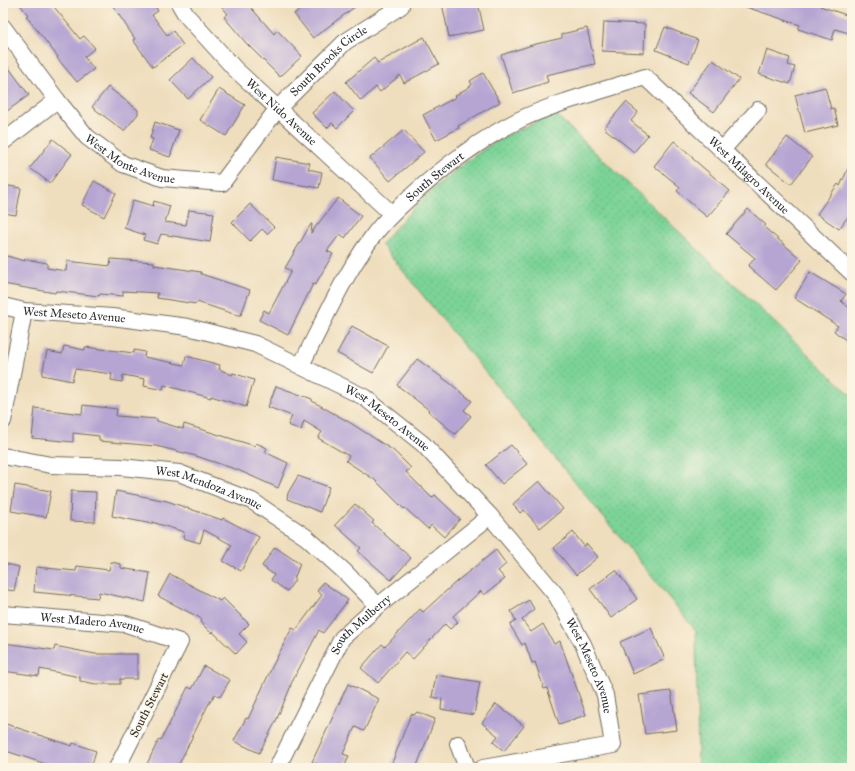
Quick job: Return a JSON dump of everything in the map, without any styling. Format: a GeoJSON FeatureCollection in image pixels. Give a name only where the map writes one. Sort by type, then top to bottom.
{"type":"FeatureCollection","features":[{"type":"Feature","properties":{"kind":"street","name":"West Nido Avenue"},"geometry":{"type":"LineString","coordinates":[[179,3],[186,14],[235,69],[392,214]]}},
{"type":"Feature","properties":{"kind":"street","name":"South Brooks Circle"},"geometry":{"type":"LineString","coordinates":[[222,183],[278,108],[345,42],[401,6]]}},
{"type":"Feature","properties":{"kind":"street","name":"West Monte Avenue"},"geometry":{"type":"LineString","coordinates":[[3,27],[57,100],[87,137],[123,164],[162,178],[222,183]]}},
{"type":"Feature","properties":{"kind":"street","name":"West Milagro Avenue"},"geometry":{"type":"LineString","coordinates":[[645,77],[722,150],[849,265]]}},
{"type":"Feature","properties":{"kind":"street","name":"South Stewart"},"geometry":{"type":"LineString","coordinates":[[301,365],[338,290],[373,235],[392,214],[448,164],[519,120],[548,108],[645,77]]}},
{"type":"Feature","properties":{"kind":"street"},"geometry":{"type":"LineString","coordinates":[[3,142],[57,100]]}},
{"type":"Feature","properties":{"kind":"street"},"geometry":{"type":"LineString","coordinates":[[722,150],[758,110]]}},
{"type":"Feature","properties":{"kind":"street","name":"West Meseto Avenue"},"geometry":{"type":"LineString","coordinates":[[3,306],[24,311],[112,317],[188,327],[254,344],[301,365],[364,397],[423,444],[490,516],[556,595],[583,644],[605,695],[613,745],[483,768]]}},
{"type":"Feature","properties":{"kind":"street"},"geometry":{"type":"LineString","coordinates":[[3,421],[24,311]]}},
{"type":"Feature","properties":{"kind":"street","name":"West Mendoza Avenue"},"geometry":{"type":"LineString","coordinates":[[3,456],[51,465],[121,467],[179,473],[252,501],[306,537],[345,572],[378,606]]}},
{"type":"Feature","properties":{"kind":"street","name":"South Mulberry"},"geometry":{"type":"LineString","coordinates":[[277,768],[342,638],[378,606],[490,516]]}},
{"type":"Feature","properties":{"kind":"street","name":"West Madero Avenue"},"geometry":{"type":"LineString","coordinates":[[3,614],[126,624],[180,642]]}},
{"type":"Feature","properties":{"kind":"street","name":"South Stewart"},"geometry":{"type":"LineString","coordinates":[[117,768],[180,642]]}},
{"type":"Feature","properties":{"kind":"street"},"geometry":{"type":"LineString","coordinates":[[458,744],[466,768]]}},
{"type":"Feature","properties":{"kind":"green space"},"geometry":{"type":"Polygon","coordinates":[[[555,114],[852,396],[852,768],[698,768],[696,631],[381,244],[426,196],[478,153],[521,129],[555,114]]]}},
{"type":"Feature","properties":{"kind":"building"},"geometry":{"type":"Polygon","coordinates":[[[19,3],[51,3],[80,39],[84,36],[95,48],[84,57],[94,69],[77,82],[26,16],[28,15],[19,3]]]}},
{"type":"Feature","properties":{"kind":"building"},"geometry":{"type":"Polygon","coordinates":[[[111,3],[153,3],[158,11],[152,15],[167,35],[173,31],[183,45],[153,67],[133,40],[135,39],[111,3]]]}},
{"type":"Feature","properties":{"kind":"building"},"geometry":{"type":"Polygon","coordinates":[[[219,3],[247,3],[274,34],[277,30],[302,56],[280,77],[246,43],[224,17],[228,14],[219,3]]]}},
{"type":"Feature","properties":{"kind":"building"},"geometry":{"type":"Polygon","coordinates":[[[310,3],[360,3],[313,38],[294,14],[310,3]]]}},
{"type":"Feature","properties":{"kind":"building"},"geometry":{"type":"Polygon","coordinates":[[[442,3],[478,3],[484,30],[449,37],[442,3]]]}},
{"type":"Feature","properties":{"kind":"building"},"geometry":{"type":"Polygon","coordinates":[[[740,3],[821,3],[820,6],[852,17],[852,34],[835,29],[832,40],[798,29],[800,25],[740,5],[740,3]]]}},
{"type":"Feature","properties":{"kind":"building"},"geometry":{"type":"Polygon","coordinates":[[[604,22],[645,24],[644,53],[602,51],[604,22]]]}},
{"type":"Feature","properties":{"kind":"building"},"geometry":{"type":"Polygon","coordinates":[[[665,27],[698,40],[689,63],[656,50],[665,27]]]}},
{"type":"Feature","properties":{"kind":"building"},"geometry":{"type":"Polygon","coordinates":[[[587,28],[595,64],[546,75],[548,82],[513,93],[501,55],[532,45],[562,38],[562,34],[587,28]]]}},
{"type":"Feature","properties":{"kind":"building"},"geometry":{"type":"Polygon","coordinates":[[[424,37],[439,64],[404,83],[400,75],[380,92],[376,87],[361,101],[346,82],[374,58],[378,63],[424,37]]]}},
{"type":"Feature","properties":{"kind":"building"},"geometry":{"type":"Polygon","coordinates":[[[767,50],[790,58],[788,65],[795,67],[790,84],[759,74],[767,50]]]}},
{"type":"Feature","properties":{"kind":"building"},"geometry":{"type":"Polygon","coordinates":[[[193,58],[211,77],[188,99],[170,80],[193,58]]]}},
{"type":"Feature","properties":{"kind":"building"},"geometry":{"type":"Polygon","coordinates":[[[3,60],[29,95],[3,114],[3,60]]]}},
{"type":"Feature","properties":{"kind":"building"},"geometry":{"type":"Polygon","coordinates":[[[713,60],[739,79],[714,112],[688,93],[713,60]]]}},
{"type":"Feature","properties":{"kind":"building"},"geometry":{"type":"Polygon","coordinates":[[[483,73],[500,102],[458,126],[459,128],[436,140],[423,115],[456,97],[455,96],[472,85],[470,81],[483,73]]]}},
{"type":"Feature","properties":{"kind":"building"},"geometry":{"type":"Polygon","coordinates":[[[108,87],[138,110],[138,114],[124,131],[92,107],[108,87]]]}},
{"type":"Feature","properties":{"kind":"building"},"geometry":{"type":"Polygon","coordinates":[[[825,87],[831,109],[834,108],[838,125],[805,133],[795,95],[825,87]]]}},
{"type":"Feature","properties":{"kind":"building"},"geometry":{"type":"Polygon","coordinates":[[[219,89],[245,105],[226,136],[200,120],[219,89]]]}},
{"type":"Feature","properties":{"kind":"building"},"geometry":{"type":"Polygon","coordinates":[[[335,91],[354,111],[337,128],[332,123],[327,128],[312,113],[335,91]]]}},
{"type":"Feature","properties":{"kind":"building"},"geometry":{"type":"Polygon","coordinates":[[[626,102],[638,112],[631,121],[648,135],[634,152],[604,128],[626,102]]]}},
{"type":"Feature","properties":{"kind":"building"},"geometry":{"type":"Polygon","coordinates":[[[155,122],[179,130],[170,157],[149,150],[153,139],[150,138],[155,122]]]}},
{"type":"Feature","properties":{"kind":"building"},"geometry":{"type":"Polygon","coordinates":[[[404,130],[424,152],[390,181],[370,158],[404,130]]]}},
{"type":"Feature","properties":{"kind":"building"},"geometry":{"type":"Polygon","coordinates":[[[787,137],[812,157],[791,184],[766,164],[787,137]]]}},
{"type":"Feature","properties":{"kind":"building"},"geometry":{"type":"Polygon","coordinates":[[[53,139],[72,154],[50,183],[30,168],[53,139]]]}},
{"type":"Feature","properties":{"kind":"building"},"geometry":{"type":"Polygon","coordinates":[[[674,141],[730,191],[707,217],[677,191],[680,187],[654,166],[674,141]]]}},
{"type":"Feature","properties":{"kind":"building"},"geometry":{"type":"Polygon","coordinates":[[[276,157],[310,163],[308,169],[322,172],[319,188],[272,180],[276,157]]]}},
{"type":"Feature","properties":{"kind":"building"},"geometry":{"type":"Polygon","coordinates":[[[852,160],[852,211],[839,229],[817,214],[838,184],[840,186],[852,160]]]}},
{"type":"Feature","properties":{"kind":"building"},"geometry":{"type":"Polygon","coordinates":[[[94,181],[116,193],[104,217],[82,205],[94,181]]]}},
{"type":"Feature","properties":{"kind":"building"},"geometry":{"type":"Polygon","coordinates":[[[3,185],[21,188],[16,215],[3,213],[3,185]]]}},
{"type":"Feature","properties":{"kind":"building"},"geometry":{"type":"Polygon","coordinates":[[[338,198],[361,216],[345,238],[340,234],[327,251],[333,254],[315,285],[313,284],[288,335],[259,320],[264,310],[269,313],[291,271],[285,268],[311,224],[311,233],[338,198]]]}},
{"type":"Feature","properties":{"kind":"building"},"geometry":{"type":"Polygon","coordinates":[[[133,200],[153,206],[154,201],[170,206],[165,222],[186,225],[189,210],[214,213],[210,242],[161,234],[157,244],[143,240],[145,235],[124,228],[133,200]]]}},
{"type":"Feature","properties":{"kind":"building"},"geometry":{"type":"Polygon","coordinates":[[[250,204],[274,227],[267,234],[262,229],[250,241],[232,222],[250,204]]]}},
{"type":"Feature","properties":{"kind":"building"},"geometry":{"type":"Polygon","coordinates":[[[748,209],[766,225],[764,227],[802,260],[776,290],[748,266],[755,258],[726,234],[748,209]]]}},
{"type":"Feature","properties":{"kind":"building"},"geometry":{"type":"Polygon","coordinates":[[[3,255],[25,261],[25,259],[47,263],[47,268],[66,271],[67,261],[110,266],[111,259],[154,262],[154,265],[201,272],[201,274],[250,290],[241,315],[197,302],[196,304],[157,298],[158,293],[123,291],[123,296],[100,294],[99,296],[56,291],[55,293],[3,284],[3,255]]]}},
{"type":"Feature","properties":{"kind":"building"},"geometry":{"type":"Polygon","coordinates":[[[810,272],[846,294],[841,301],[852,310],[852,345],[834,331],[838,326],[794,298],[810,272]]]}},
{"type":"Feature","properties":{"kind":"building"},"geometry":{"type":"Polygon","coordinates":[[[352,326],[388,346],[373,373],[337,353],[352,326]]]}},
{"type":"Feature","properties":{"kind":"building"},"geometry":{"type":"Polygon","coordinates":[[[64,346],[85,350],[85,347],[134,353],[134,350],[145,352],[144,357],[184,365],[186,356],[220,365],[219,369],[232,375],[233,373],[254,380],[246,407],[211,396],[211,398],[164,385],[163,390],[144,386],[145,379],[123,375],[122,382],[111,380],[112,374],[75,369],[72,381],[42,375],[47,351],[62,354],[64,346]]]}},
{"type":"Feature","properties":{"kind":"building"},"geometry":{"type":"Polygon","coordinates":[[[417,359],[472,401],[464,410],[471,416],[455,434],[428,411],[429,410],[397,385],[417,359]]]}},
{"type":"Feature","properties":{"kind":"building"},"geometry":{"type":"Polygon","coordinates":[[[276,386],[312,399],[312,401],[349,422],[394,451],[411,468],[406,472],[432,498],[435,495],[460,519],[444,537],[431,525],[428,529],[405,508],[404,509],[375,480],[346,461],[349,456],[318,438],[322,432],[304,421],[301,430],[288,425],[292,416],[268,407],[276,386]]]}},
{"type":"Feature","properties":{"kind":"building"},"geometry":{"type":"Polygon","coordinates":[[[83,405],[117,409],[116,416],[157,419],[157,421],[183,429],[184,424],[255,446],[256,443],[267,448],[265,452],[288,463],[278,488],[238,470],[196,456],[156,446],[99,441],[99,436],[73,433],[73,442],[32,438],[35,408],[82,414],[83,405]]]}},
{"type":"Feature","properties":{"kind":"building"},"geometry":{"type":"Polygon","coordinates":[[[511,445],[527,464],[502,484],[486,465],[511,445]]]}},
{"type":"Feature","properties":{"kind":"building"},"geometry":{"type":"Polygon","coordinates":[[[298,476],[329,487],[320,512],[287,499],[288,493],[298,476]]]}},
{"type":"Feature","properties":{"kind":"building"},"geometry":{"type":"Polygon","coordinates":[[[539,481],[563,509],[540,528],[524,510],[520,513],[513,504],[539,481]]]}},
{"type":"Feature","properties":{"kind":"building"},"geometry":{"type":"Polygon","coordinates":[[[15,485],[51,491],[46,517],[11,511],[15,485]]]}},
{"type":"Feature","properties":{"kind":"building"},"geometry":{"type":"Polygon","coordinates":[[[71,491],[96,492],[95,522],[70,521],[71,491]]]}},
{"type":"Feature","properties":{"kind":"building"},"geometry":{"type":"Polygon","coordinates":[[[116,491],[167,501],[222,520],[223,518],[259,537],[241,571],[223,561],[232,545],[204,530],[200,543],[183,538],[184,532],[152,522],[152,524],[112,516],[116,491]]]}},
{"type":"Feature","properties":{"kind":"building"},"geometry":{"type":"Polygon","coordinates":[[[355,504],[374,521],[372,523],[411,558],[391,580],[358,551],[361,548],[335,525],[355,504]]]}},
{"type":"Feature","properties":{"kind":"building"},"geometry":{"type":"Polygon","coordinates":[[[573,532],[584,546],[587,544],[598,557],[576,575],[554,548],[573,532]]]}},
{"type":"Feature","properties":{"kind":"building"},"geometry":{"type":"Polygon","coordinates":[[[275,547],[300,564],[294,579],[295,580],[287,591],[271,580],[274,575],[262,566],[275,547]]]}},
{"type":"Feature","properties":{"kind":"building"},"geometry":{"type":"Polygon","coordinates":[[[496,550],[506,564],[498,571],[505,579],[484,595],[481,591],[453,616],[458,622],[450,629],[445,624],[413,659],[405,652],[378,683],[361,668],[382,644],[385,647],[420,609],[423,612],[457,581],[496,550]]]}},
{"type":"Feature","properties":{"kind":"building"},"geometry":{"type":"Polygon","coordinates":[[[111,562],[121,564],[121,568],[150,573],[145,602],[99,592],[98,598],[34,592],[36,567],[76,571],[77,566],[109,570],[111,562]]]}},
{"type":"Feature","properties":{"kind":"building"},"geometry":{"type":"Polygon","coordinates":[[[3,563],[19,567],[14,591],[3,589],[3,563]]]}},
{"type":"Feature","properties":{"kind":"building"},"geometry":{"type":"Polygon","coordinates":[[[616,570],[637,599],[611,618],[590,589],[616,570]]]}},
{"type":"Feature","properties":{"kind":"building"},"geometry":{"type":"Polygon","coordinates":[[[170,574],[220,601],[223,598],[249,624],[239,634],[247,642],[236,654],[212,631],[211,633],[200,622],[202,619],[158,596],[170,574]]]}},
{"type":"Feature","properties":{"kind":"building"},"geometry":{"type":"Polygon","coordinates":[[[323,582],[348,600],[323,633],[319,630],[290,686],[275,723],[259,753],[234,741],[246,718],[248,719],[292,628],[296,630],[322,595],[317,591],[323,582]]]}},
{"type":"Feature","properties":{"kind":"building"},"geometry":{"type":"Polygon","coordinates":[[[529,600],[534,609],[522,620],[531,632],[543,624],[554,644],[560,641],[586,715],[559,724],[547,688],[544,689],[535,662],[532,663],[525,643],[522,645],[510,625],[516,621],[511,611],[529,600]]]}},
{"type":"Feature","properties":{"kind":"building"},"geometry":{"type":"Polygon","coordinates":[[[651,628],[665,659],[633,674],[620,642],[651,628]]]}},
{"type":"Feature","properties":{"kind":"building"},"geometry":{"type":"Polygon","coordinates":[[[4,643],[54,650],[55,646],[95,654],[137,654],[137,679],[120,679],[120,684],[96,684],[80,681],[80,677],[40,669],[39,676],[3,671],[4,643]]]}},
{"type":"Feature","properties":{"kind":"building"},"geometry":{"type":"Polygon","coordinates":[[[204,666],[230,680],[220,697],[215,694],[207,707],[177,768],[145,768],[159,739],[161,740],[188,687],[192,689],[204,666]]]}},
{"type":"Feature","properties":{"kind":"building"},"geometry":{"type":"Polygon","coordinates":[[[436,675],[480,682],[474,715],[441,709],[442,699],[432,697],[436,675]]]}},
{"type":"Feature","properties":{"kind":"building"},"geometry":{"type":"Polygon","coordinates":[[[348,684],[379,699],[364,731],[355,727],[343,754],[349,756],[344,768],[327,768],[312,762],[348,684]]]}},
{"type":"Feature","properties":{"kind":"building"},"geometry":{"type":"Polygon","coordinates":[[[671,691],[677,730],[645,734],[639,695],[671,691]]]}},
{"type":"Feature","properties":{"kind":"building"},"geometry":{"type":"Polygon","coordinates":[[[496,704],[524,726],[504,751],[493,742],[498,736],[482,723],[496,704]]]}},
{"type":"Feature","properties":{"kind":"building"},"geometry":{"type":"Polygon","coordinates":[[[417,712],[435,719],[416,768],[390,768],[411,714],[414,715],[417,712]]]}},
{"type":"Feature","properties":{"kind":"building"},"geometry":{"type":"Polygon","coordinates":[[[3,723],[72,746],[73,743],[96,751],[91,768],[58,768],[3,750],[3,723]]]}}]}
